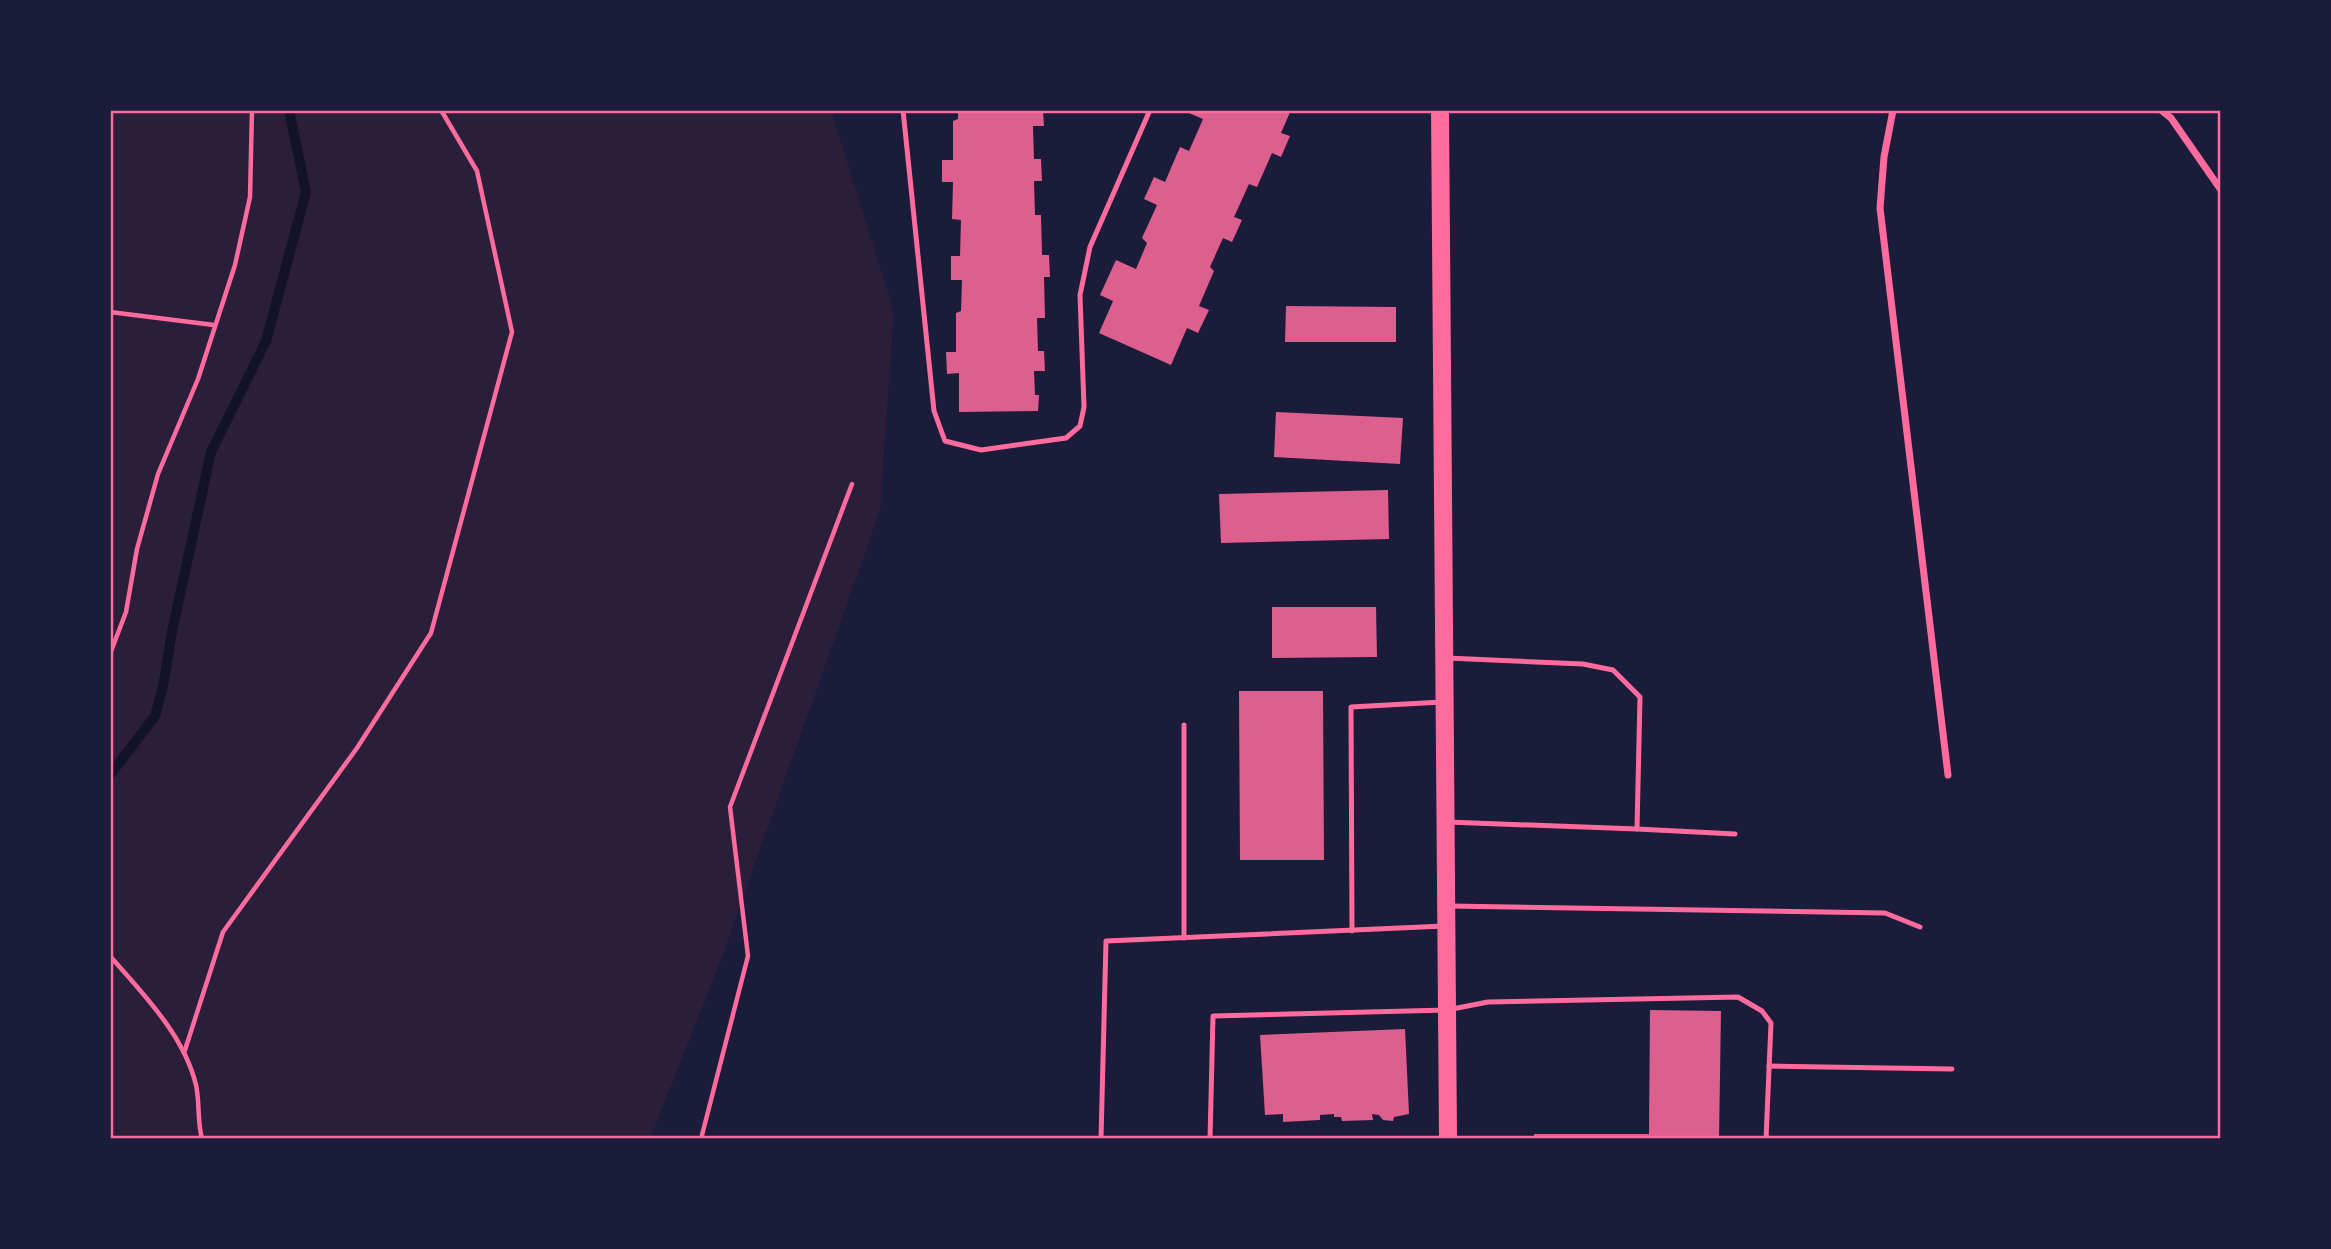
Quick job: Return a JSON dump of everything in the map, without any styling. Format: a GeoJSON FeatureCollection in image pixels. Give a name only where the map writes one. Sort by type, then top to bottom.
{"type":"FeatureCollection","features":[{"type":"Feature","properties":{"kind":"main road"},"geometry":{"type":"LineString","coordinates":[[1440,110],[1448,1139]]}},
{"type":"Feature","properties":{"kind":"street"},"geometry":{"type":"LineString","coordinates":[[1893,110],[1884,157],[1880,208],[1948,775]]}},
{"type":"Feature","properties":{"kind":"street"},"geometry":{"type":"LineString","coordinates":[[2161,110],[2171,118],[2221,190]]}},
{"type":"Feature","properties":{"kind":"lane"},"geometry":{"type":"LineString","coordinates":[[903,110],[934,411],[945,441],[981,450],[1066,438],[1080,426],[1084,407],[1080,295],[1090,247],[1150,110]]}},
{"type":"Feature","properties":{"kind":"lane"},"geometry":{"type":"LineString","coordinates":[[1444,658],[1583,664],[1613,670],[1640,697],[1637,829]]}},
{"type":"Feature","properties":{"kind":"lane"},"geometry":{"type":"LineString","coordinates":[[1352,931],[1351,707],[1445,702]]}},
{"type":"Feature","properties":{"kind":"lane"},"geometry":{"type":"LineString","coordinates":[[1184,725],[1184,938]]}},
{"type":"Feature","properties":{"kind":"lane"},"geometry":{"type":"LineString","coordinates":[[1445,822],[1735,834]]}},
{"type":"Feature","properties":{"kind":"lane"},"geometry":{"type":"LineString","coordinates":[[1446,906],[1885,913],[1920,928]]}},
{"type":"Feature","properties":{"kind":"lane"},"geometry":{"type":"LineString","coordinates":[[1101,1139],[1106,941],[1446,926]]}},
{"type":"Feature","properties":{"kind":"lane"},"geometry":{"type":"LineString","coordinates":[[1209,1139],[1213,1016],[1447,1010],[1488,1002],[1738,997],[1762,1011],[1771,1023],[1766,1139]]}},
{"type":"Feature","properties":{"kind":"lane"},"geometry":{"type":"LineString","coordinates":[[1769,1066],[1952,1069]]}},
{"type":"Feature","properties":{"kind":"path"},"geometry":{"type":"LineString","coordinates":[[110,654],[126,612],[136,549],[158,474],[198,379],[235,265],[250,197],[252,110]]}},
{"type":"Feature","properties":{"kind":"path"},"geometry":{"type":"LineString","coordinates":[[184,1053],[223,932],[358,748],[431,633],[512,332],[477,171],[441,110]]}},
{"type":"Feature","properties":{"kind":"path"},"geometry":{"type":"LineString","coordinates":[[110,312],[214,325]]}},
{"type":"Feature","properties":{"kind":"path"},"geometry":{"type":"LineString","coordinates":[[701,1139],[748,956],[730,807],[852,484]]}},
{"type":"Feature","properties":{"kind":"path"},"geometry":{"type":"LineString","coordinates":[[110,956],[154,1007],[184,1053],[196,1086],[202,1139]]}},
{"type":"Feature","properties":{"kind":"shaded area"},"geometry":{"type":"Polygon","coordinates":[[[110,110],[831,110],[894,312],[880,511],[720,962],[650,1139],[110,1139],[110,110]]]}},
{"type":"Feature","properties":{"kind":"building"},"geometry":{"type":"Polygon","coordinates":[[[958,110],[1043,110],[1044,126],[1033,126],[1034,159],[1041,159],[1042,181],[1034,181],[1035,215],[1041,215],[1042,255],[1049,255],[1050,277],[1044,277],[1045,318],[1037,318],[1038,351],[1044,351],[1045,371],[1034,371],[1035,395],[1039,395],[1038,411],[959,412],[959,373],[947,374],[946,352],[956,352],[956,313],[961,311],[962,280],[951,280],[951,256],[960,256],[961,220],[952,219],[953,182],[942,182],[942,160],[953,160],[953,121],[958,119],[958,110]]]}},
{"type":"Feature","properties":{"kind":"building"},"geometry":{"type":"Polygon","coordinates":[[[1190,110],[1291,110],[1281,133],[1290,136],[1281,157],[1272,153],[1257,187],[1249,184],[1234,217],[1242,220],[1232,242],[1223,238],[1210,267],[1214,271],[1199,306],[1209,310],[1198,333],[1187,328],[1171,365],[1099,333],[1113,301],[1100,295],[1116,260],[1136,269],[1147,243],[1142,238],[1157,205],[1144,199],[1154,177],[1165,182],[1180,147],[1189,151],[1203,119],[1189,113],[1190,110]]]}},
{"type":"Feature","properties":{"kind":"building"},"geometry":{"type":"Polygon","coordinates":[[[1286,306],[1396,307],[1396,342],[1285,342],[1286,306]]]}},
{"type":"Feature","properties":{"kind":"building"},"geometry":{"type":"Polygon","coordinates":[[[1276,412],[1403,418],[1400,464],[1274,457],[1276,412]]]}},
{"type":"Feature","properties":{"kind":"building"},"geometry":{"type":"Polygon","coordinates":[[[1388,490],[1389,539],[1221,543],[1219,494],[1388,490]]]}},
{"type":"Feature","properties":{"kind":"building"},"geometry":{"type":"Polygon","coordinates":[[[1272,607],[1376,607],[1377,657],[1272,658],[1272,607]]]}},
{"type":"Feature","properties":{"kind":"building"},"geometry":{"type":"Polygon","coordinates":[[[1239,691],[1323,691],[1324,860],[1240,860],[1239,691]]]}},
{"type":"Feature","properties":{"kind":"building"},"geometry":{"type":"Polygon","coordinates":[[[1650,1010],[1721,1011],[1719,1139],[1534,1139],[1534,1134],[1649,1134],[1650,1010]]]}},
{"type":"Feature","properties":{"kind":"building"},"geometry":{"type":"Polygon","coordinates":[[[1405,1029],[1409,1114],[1394,1117],[1393,1121],[1383,1120],[1379,1115],[1372,1114],[1373,1120],[1342,1121],[1341,1117],[1334,1117],[1334,1114],[1320,1115],[1320,1120],[1283,1122],[1283,1114],[1265,1115],[1260,1035],[1405,1029]]]}},
{"type":"Feature","properties":{"kind":"waterway"},"geometry":{"type":"LineString","coordinates":[[110,775],[155,716],[211,452],[266,341],[306,192],[289,110]]}}]}
